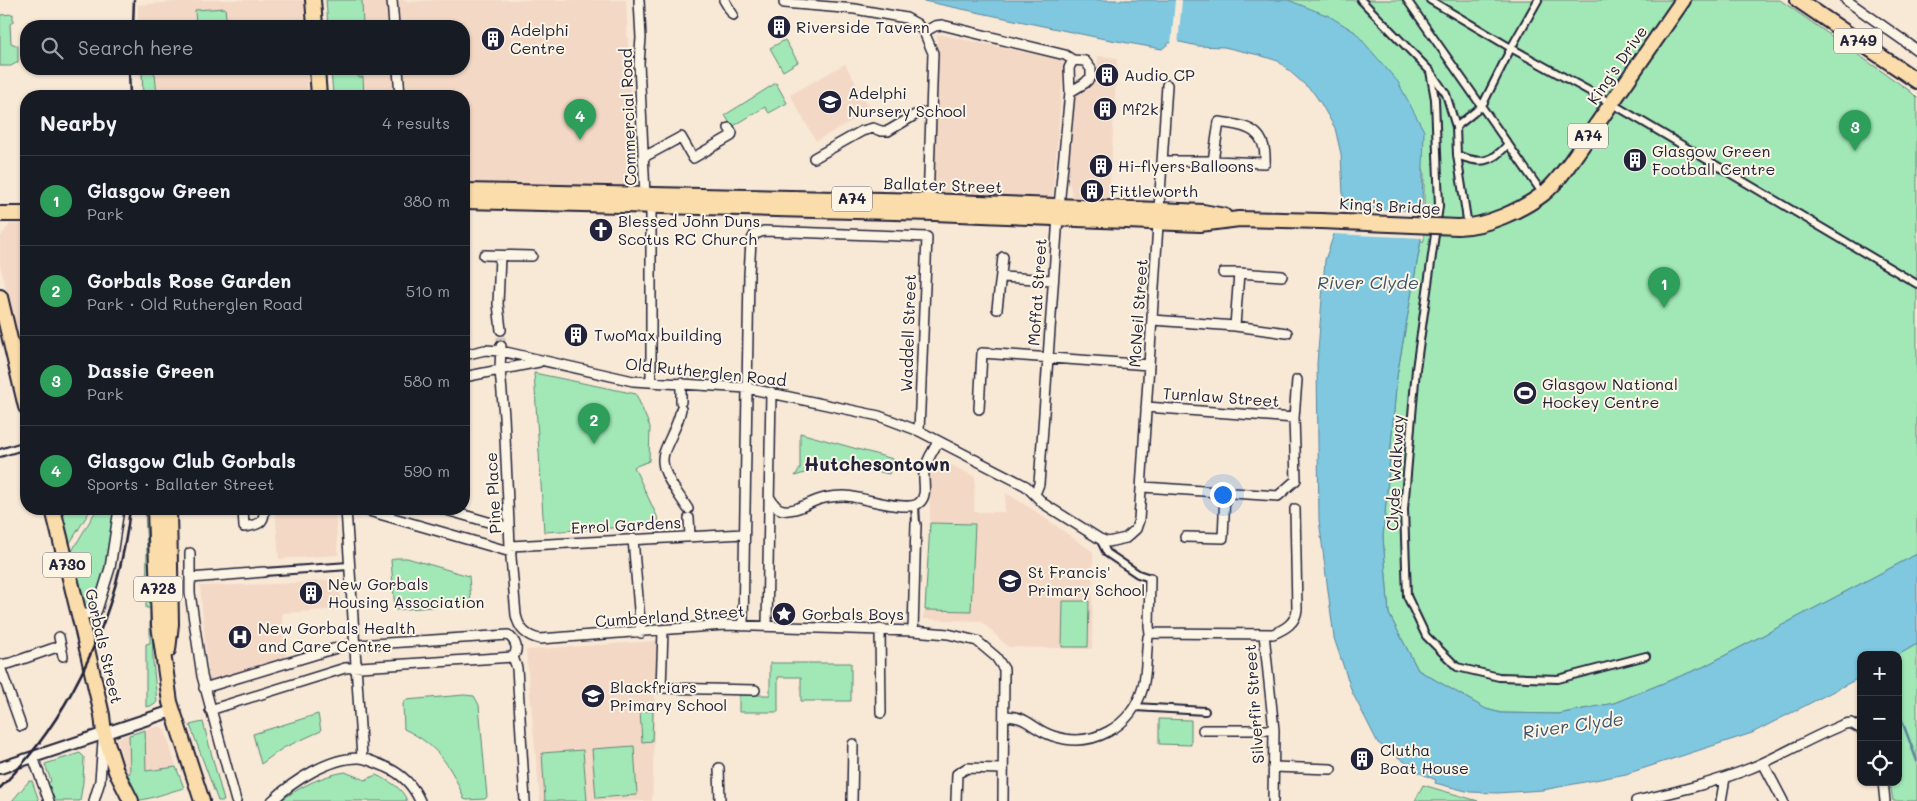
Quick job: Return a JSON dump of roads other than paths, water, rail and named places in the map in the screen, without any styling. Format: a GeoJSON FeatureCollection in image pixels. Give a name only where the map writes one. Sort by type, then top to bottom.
{"type":"FeatureCollection","features":[{"type":"Feature","properties":{"kind":"main road"},"geometry":{"type":"LineString","coordinates":[[313,0],[315,20]]}},
{"type":"Feature","properties":{"kind":"main road","name":"King's Drive"},"geometry":{"type":"LineString","coordinates":[[1463,226],[1501,218],[1543,194],[1561,176],[1683,0]]}},
{"type":"Feature","properties":{"kind":"main road","name":"A749"},"geometry":{"type":"LineString","coordinates":[[1798,0],[1917,81]]}},
{"type":"Feature","properties":{"kind":"main road"},"geometry":{"type":"LineString","coordinates":[[317,75],[319,90]]}},
{"type":"Feature","properties":{"kind":"main road","name":"Ballater Street"},"geometry":{"type":"LineString","coordinates":[[470,191],[648,200],[928,207],[1159,216],[1200,224],[1239,219],[1321,221]]}},
{"type":"Feature","properties":{"kind":"main road","name":"Ballater Street"},"geometry":{"type":"LineString","coordinates":[[470,201],[648,200]]}},
{"type":"Feature","properties":{"kind":"main road"},"geometry":{"type":"LineString","coordinates":[[0,214],[20,214]]}},
{"type":"Feature","properties":{"kind":"main road","name":"King's Bridge"},"geometry":{"type":"LineString","coordinates":[[1321,221],[1463,226]]}},
{"type":"Feature","properties":{"kind":"main road"},"geometry":{"type":"LineString","coordinates":[[0,297],[20,382]]}},
{"type":"Feature","properties":{"kind":"main road","name":"Gorbals Street"},"geometry":{"type":"LineString","coordinates":[[54,515],[79,615],[102,715],[104,733]]}},
{"type":"Feature","properties":{"kind":"main road","name":"A728"},"geometry":{"type":"LineString","coordinates":[[155,515],[159,625],[172,711],[202,801]]}},
{"type":"Feature","properties":{"kind":"main road","name":"A728"},"geometry":{"type":"LineString","coordinates":[[166,670],[171,624],[169,515]]}},
{"type":"Feature","properties":{"kind":"main road","name":"A730"},"geometry":{"type":"LineString","coordinates":[[104,733],[116,771],[131,801]]}},
{"type":"Feature","properties":{"kind":"street"},"geometry":{"type":"LineString","coordinates":[[392,0],[394,20]]}},
{"type":"Feature","properties":{"kind":"street","name":"Commercial Road"},"geometry":{"type":"LineString","coordinates":[[639,0],[641,38],[639,63],[648,200],[651,381]]}},
{"type":"Feature","properties":{"kind":"street"},"geometry":{"type":"LineString","coordinates":[[724,0],[733,15]]}},
{"type":"Feature","properties":{"kind":"street"},"geometry":{"type":"LineString","coordinates":[[1362,0],[1430,72],[1446,94],[1456,127],[1463,226]]}},
{"type":"Feature","properties":{"kind":"street"},"geometry":{"type":"LineString","coordinates":[[1408,0],[1543,194]]}},
{"type":"Feature","properties":{"kind":"street"},"geometry":{"type":"LineString","coordinates":[[1430,0],[1511,48],[1611,103],[1917,284]]}},
{"type":"Feature","properties":{"kind":"street"},"geometry":{"type":"LineString","coordinates":[[1456,127],[1482,106],[1538,0]]}},
{"type":"Feature","properties":{"kind":"street"},"geometry":{"type":"LineString","coordinates":[[1846,0],[1917,50]]}},
{"type":"Feature","properties":{"kind":"street"},"geometry":{"type":"LineString","coordinates":[[784,3],[855,9],[906,18],[917,24],[924,32],[933,53],[928,207]]}},
{"type":"Feature","properties":{"kind":"street"},"geometry":{"type":"LineString","coordinates":[[924,32],[935,26],[942,25],[1065,54],[1073,60],[1085,61],[1091,69],[1091,77],[1070,92]]}},
{"type":"Feature","properties":{"kind":"street","name":"Moffat Street"},"geometry":{"type":"LineString","coordinates":[[1035,494],[1038,484],[1058,212],[1070,92],[1069,68],[1073,60]]}},
{"type":"Feature","properties":{"kind":"street","name":"Clyde Walkway"},"geometry":{"type":"LineString","coordinates":[[1430,72],[1435,100],[1439,206],[1416,369],[1404,509],[1407,596],[1426,636],[1457,667],[1499,677],[1558,679],[1646,656]]}},
{"type":"Feature","properties":{"kind":"street"},"geometry":{"type":"LineString","coordinates":[[398,75],[400,90]]}},
{"type":"Feature","properties":{"kind":"street","name":"McNeil Street"},"geometry":{"type":"LineString","coordinates":[[1100,539],[1108,542],[1126,538],[1132,534],[1138,525],[1143,487],[1146,407],[1167,85]]}},
{"type":"Feature","properties":{"kind":"street"},"geometry":{"type":"LineString","coordinates":[[814,158],[862,131],[873,128],[888,131],[916,116],[931,112]]}},
{"type":"Feature","properties":{"kind":"street"},"geometry":{"type":"LineString","coordinates":[[1162,161],[1265,163],[1266,150],[1260,136],[1245,126],[1219,122],[1213,161]]}},
{"type":"Feature","properties":{"kind":"street"},"geometry":{"type":"LineString","coordinates":[[644,157],[681,137],[693,158],[731,136],[732,133],[729,128]]}},
{"type":"Feature","properties":{"kind":"street"},"geometry":{"type":"LineString","coordinates":[[1457,155],[1473,161],[1486,161],[1501,152],[1508,144]]}},
{"type":"Feature","properties":{"kind":"street","name":"Waddell Street"},"geometry":{"type":"LineString","coordinates":[[747,388],[750,241],[755,234],[764,231],[927,236],[919,431]]}},
{"type":"Feature","properties":{"kind":"street"},"geometry":{"type":"LineString","coordinates":[[484,255],[532,256]]}},
{"type":"Feature","properties":{"kind":"street"},"geometry":{"type":"LineString","coordinates":[[500,256],[498,304],[501,330]]}},
{"type":"Feature","properties":{"kind":"street"},"geometry":{"type":"LineString","coordinates":[[997,309],[1003,257]]}},
{"type":"Feature","properties":{"kind":"street"},"geometry":{"type":"LineString","coordinates":[[1223,272],[1282,276]]}},
{"type":"Feature","properties":{"kind":"street"},"geometry":{"type":"LineString","coordinates":[[1235,326],[1239,274]]}},
{"type":"Feature","properties":{"kind":"street"},"geometry":{"type":"LineString","coordinates":[[1001,277],[1053,280]]}},
{"type":"Feature","properties":{"kind":"street"},"geometry":{"type":"LineString","coordinates":[[1153,320],[1235,326],[1287,334]]}},
{"type":"Feature","properties":{"kind":"street","name":"Old Rutherglen Road"},"geometry":{"type":"LineString","coordinates":[[470,354],[501,348],[545,362],[633,381],[747,388],[879,416],[919,431],[1026,486],[1044,504],[1100,539],[1107,553],[1138,574],[1150,578],[1150,633],[1148,636],[1141,692],[1135,706],[1115,728],[1098,736],[1081,740],[1056,737],[1042,732],[1022,718],[1004,716]]}},
{"type":"Feature","properties":{"kind":"street","name":"Pine Place"},"geometry":{"type":"LineString","coordinates":[[501,348],[500,370],[510,549],[516,615],[523,631]]}},
{"type":"Feature","properties":{"kind":"street"},"geometry":{"type":"LineString","coordinates":[[979,408],[982,353],[1149,365]]}},
{"type":"Feature","properties":{"kind":"street","name":"Old Rutherglen Road"},"geometry":{"type":"LineString","coordinates":[[470,376],[545,362]]}},
{"type":"Feature","properties":{"kind":"street"},"geometry":{"type":"LineString","coordinates":[[1143,487],[1278,496],[1296,480],[1294,418],[1297,380]]}},
{"type":"Feature","properties":{"kind":"street"},"geometry":{"type":"LineString","coordinates":[[681,383],[679,420],[664,454],[663,465],[688,513],[690,536]]}},
{"type":"Feature","properties":{"kind":"street"},"geometry":{"type":"LineString","coordinates":[[743,626],[747,388]]}},
{"type":"Feature","properties":{"kind":"street"},"geometry":{"type":"LineString","coordinates":[[767,626],[771,392]]}},
{"type":"Feature","properties":{"kind":"street","name":"Turnlaw Street"},"geometry":{"type":"LineString","coordinates":[[1146,407],[1294,418]]}},
{"type":"Feature","properties":{"kind":"street"},"geometry":{"type":"LineString","coordinates":[[770,497],[774,504],[782,510],[789,510],[820,499],[844,496],[854,496],[885,504],[915,505],[920,503],[924,495],[925,466],[938,442]]}},
{"type":"Feature","properties":{"kind":"street"},"geometry":{"type":"LineString","coordinates":[[0,453],[20,447]]}},
{"type":"Feature","properties":{"kind":"street"},"geometry":{"type":"LineString","coordinates":[[1185,537],[1224,538],[1225,493]]}},
{"type":"Feature","properties":{"kind":"street"},"geometry":{"type":"LineString","coordinates":[[913,631],[915,505]]}},
{"type":"Feature","properties":{"kind":"street"},"geometry":{"type":"LineString","coordinates":[[1150,633],[1264,634],[1279,631],[1290,624],[1296,615],[1295,509]]}},
{"type":"Feature","properties":{"kind":"street"},"geometry":{"type":"LineString","coordinates":[[79,615],[94,613],[97,610],[110,568],[118,515]]}},
{"type":"Feature","properties":{"kind":"street"},"geometry":{"type":"LineString","coordinates":[[243,515],[244,527],[257,526],[264,520],[264,515]]}},
{"type":"Feature","properties":{"kind":"street"},"geometry":{"type":"LineString","coordinates":[[346,515],[348,566],[362,758]]}},
{"type":"Feature","properties":{"kind":"street","name":"Errol Gardens"},"geometry":{"type":"LineString","coordinates":[[384,515],[510,549],[633,539],[744,534]]}},
{"type":"Feature","properties":{"kind":"street"},"geometry":{"type":"LineString","coordinates":[[463,515],[509,528]]}},
{"type":"Feature","properties":{"kind":"street"},"geometry":{"type":"LineString","coordinates":[[633,539],[641,632]]}},
{"type":"Feature","properties":{"kind":"street"},"geometry":{"type":"LineString","coordinates":[[190,553],[190,594],[204,688],[236,801]]}},
{"type":"Feature","properties":{"kind":"street"},"geometry":{"type":"LineString","coordinates":[[191,578],[348,566]]}},
{"type":"Feature","properties":{"kind":"street","name":"Cumberland Street"},"geometry":{"type":"LineString","coordinates":[[523,631],[528,636],[540,639],[724,625],[880,629],[965,637],[986,646],[1004,670],[1003,801]]}},
{"type":"Feature","properties":{"kind":"street"},"geometry":{"type":"LineString","coordinates":[[880,629],[881,713]]}},
{"type":"Feature","properties":{"kind":"street"},"geometry":{"type":"LineString","coordinates":[[512,638],[523,631]]}},
{"type":"Feature","properties":{"kind":"street"},"geometry":{"type":"LineString","coordinates":[[663,631],[661,688],[754,690]]}},
{"type":"Feature","properties":{"kind":"street","name":"Silverfir Street"},"geometry":{"type":"LineString","coordinates":[[1264,634],[1274,730],[1273,801]]}},
{"type":"Feature","properties":{"kind":"street"},"geometry":{"type":"LineString","coordinates":[[204,688],[344,646],[508,635],[516,646],[516,654],[513,657]]}},
{"type":"Feature","properties":{"kind":"street"},"geometry":{"type":"LineString","coordinates":[[21,726],[0,666],[11,663],[59,641],[63,656]]}},
{"type":"Feature","properties":{"kind":"street"},"geometry":{"type":"LineString","coordinates":[[210,710],[345,668],[513,657]]}},
{"type":"Feature","properties":{"kind":"street"},"geometry":{"type":"LineString","coordinates":[[513,657],[517,668],[525,801]]}},
{"type":"Feature","properties":{"kind":"street"},"geometry":{"type":"LineString","coordinates":[[1135,706],[1204,711]]}},
{"type":"Feature","properties":{"kind":"street"},"geometry":{"type":"LineString","coordinates":[[0,768],[172,711]]}},
{"type":"Feature","properties":{"kind":"street"},"geometry":{"type":"LineString","coordinates":[[1636,801],[1690,789],[1725,778],[1763,763],[1840,726],[1851,723],[1857,727]]}},
{"type":"Feature","properties":{"kind":"street"},"geometry":{"type":"LineString","coordinates":[[1203,730],[1274,730]]}},
{"type":"Feature","properties":{"kind":"street"},"geometry":{"type":"LineString","coordinates":[[94,801],[100,781],[104,733]]}},
{"type":"Feature","properties":{"kind":"street"},"geometry":{"type":"LineString","coordinates":[[852,801],[853,744]]}},
{"type":"Feature","properties":{"kind":"street"},"geometry":{"type":"LineString","coordinates":[[33,757],[49,801]]}},
{"type":"Feature","properties":{"kind":"street"},"geometry":{"type":"LineString","coordinates":[[272,801],[287,786],[313,771],[341,761],[362,758],[401,775],[410,784],[420,801]]}},
{"type":"Feature","properties":{"kind":"street"},"geometry":{"type":"LineString","coordinates":[[1763,763],[1783,801]]}},
{"type":"Feature","properties":{"kind":"street"},"geometry":{"type":"LineString","coordinates":[[1274,767],[1332,769]]}},
{"type":"Feature","properties":{"kind":"street"},"geometry":{"type":"LineString","coordinates":[[718,768],[720,801]]}},
{"type":"Feature","properties":{"kind":"street"},"geometry":{"type":"LineString","coordinates":[[956,801],[957,774],[967,768],[1002,769]]}},
{"type":"Feature","properties":{"kind":"street"},"geometry":{"type":"LineString","coordinates":[[1721,801],[1725,778]]}},
{"type":"Feature","properties":{"kind":"street"},"geometry":{"type":"LineString","coordinates":[[1883,786],[1885,801]]}},
{"type":"Feature","properties":{"kind":"water","name":"River Clyde"},"geometry":{"type":"Polygon","coordinates":[[[919,0],[1288,0],[1329,16],[1355,32],[1398,82],[1424,131],[1421,240],[1397,376],[1383,537],[1389,614],[1418,670],[1486,709],[1501,713],[1558,714],[1614,703],[1703,667],[1917,554],[1917,644],[1902,653],[1902,651],[1857,651],[1857,679],[1752,733],[1626,774],[1543,790],[1497,793],[1470,792],[1435,783],[1436,780],[1411,769],[1412,767],[1378,743],[1352,692],[1334,638],[1319,520],[1317,364],[1325,260],[1341,214],[1343,194],[1341,154],[1335,128],[1313,92],[1278,61],[1224,47],[1198,46],[1180,42],[1169,43],[1162,49],[919,0]]]}},
{"type":"Feature","properties":{"kind":"waterway"},"geometry":{"type":"LineString","coordinates":[[1902,721],[1917,761]]}},
{"type":"Feature","properties":{"kind":"tunnel"},"geometry":{"type":"LineString","coordinates":[[501,330],[501,346]]}},
{"type":"Feature","properties":{"kind":"railway"},"geometry":{"type":"LineString","coordinates":[[133,20],[134,0]]}},
{"type":"Feature","properties":{"kind":"railway"},"geometry":{"type":"LineString","coordinates":[[129,75],[130,90]]}},
{"type":"Feature","properties":{"kind":"railway"},"geometry":{"type":"LineString","coordinates":[[0,788],[50,728],[70,695],[88,659],[103,623],[115,585],[129,515]]}},
{"type":"Feature","properties":{"kind":"place","name":"Riverside Tavern"},"geometry":{"type":"Point","coordinates":[779,27]}},
{"type":"Feature","properties":{"kind":"place","name":"Adelphi Centre"},"geometry":{"type":"Point","coordinates":[493,39]}},
{"type":"Feature","properties":{"kind":"place","name":"Audio CP"},"geometry":{"type":"Point","coordinates":[1107,75]}},
{"type":"Feature","properties":{"kind":"place","name":"Adelphi Nursery School"},"geometry":{"type":"Point","coordinates":[830,102]}},
{"type":"Feature","properties":{"kind":"place","name":"Mf2k"},"geometry":{"type":"Point","coordinates":[1105,109]}},
{"type":"Feature","properties":{"kind":"place","name":"Glasgow Club Gorbals"},"geometry":{"type":"Point","coordinates":[580,140]}},
{"type":"Feature","properties":{"kind":"place","name":"Dassie Green"},"geometry":{"type":"Point","coordinates":[1855,151]}},
{"type":"Feature","properties":{"kind":"place","name":"Glasgow Green Football Centre"},"geometry":{"type":"Point","coordinates":[1635,160]}},
{"type":"Feature","properties":{"kind":"place","name":"Hi-flyers Balloons"},"geometry":{"type":"Point","coordinates":[1101,166]}},
{"type":"Feature","properties":{"kind":"place","name":"Fittleworth"},"geometry":{"type":"Point","coordinates":[1092,191]}},
{"type":"Feature","properties":{"kind":"place","name":"Blessed John Duns Scotus RC Church"},"geometry":{"type":"Point","coordinates":[601,230]}},
{"type":"Feature","properties":{"kind":"place","name":"Glasgow Green"},"geometry":{"type":"Point","coordinates":[1664,308]}},
{"type":"Feature","properties":{"kind":"place","name":"TwoMax building"},"geometry":{"type":"Point","coordinates":[576,335]}},
{"type":"Feature","properties":{"kind":"place","name":"Glasgow National Hockey Centre"},"geometry":{"type":"Point","coordinates":[1525,393]}},
{"type":"Feature","properties":{"kind":"place","name":"Gorbals Rose Garden"},"geometry":{"type":"Point","coordinates":[594,444]}},
{"type":"Feature","properties":{"kind":"place","name":"St Francis' Primary School"},"geometry":{"type":"Point","coordinates":[1010,581]}},
{"type":"Feature","properties":{"kind":"place","name":"New Gorbals Housing Association"},"geometry":{"type":"Point","coordinates":[311,593]}},
{"type":"Feature","properties":{"kind":"place","name":"Gorbals Boys"},"geometry":{"type":"Point","coordinates":[784,614]}},
{"type":"Feature","properties":{"kind":"place","name":"New Gorbals Health and Care Centre"},"geometry":{"type":"Point","coordinates":[240,637]}},
{"type":"Feature","properties":{"kind":"place","name":"Blackfriars Primary School"},"geometry":{"type":"Point","coordinates":[593,696]}},
{"type":"Feature","properties":{"kind":"place","name":"Clutha Boat House"},"geometry":{"type":"Point","coordinates":[1362,759]}},
{"type":"Feature","properties":{"kind":"district","name":"Hutchesontown"},"geometry":{"type":"Point","coordinates":[877,464]}}]}
